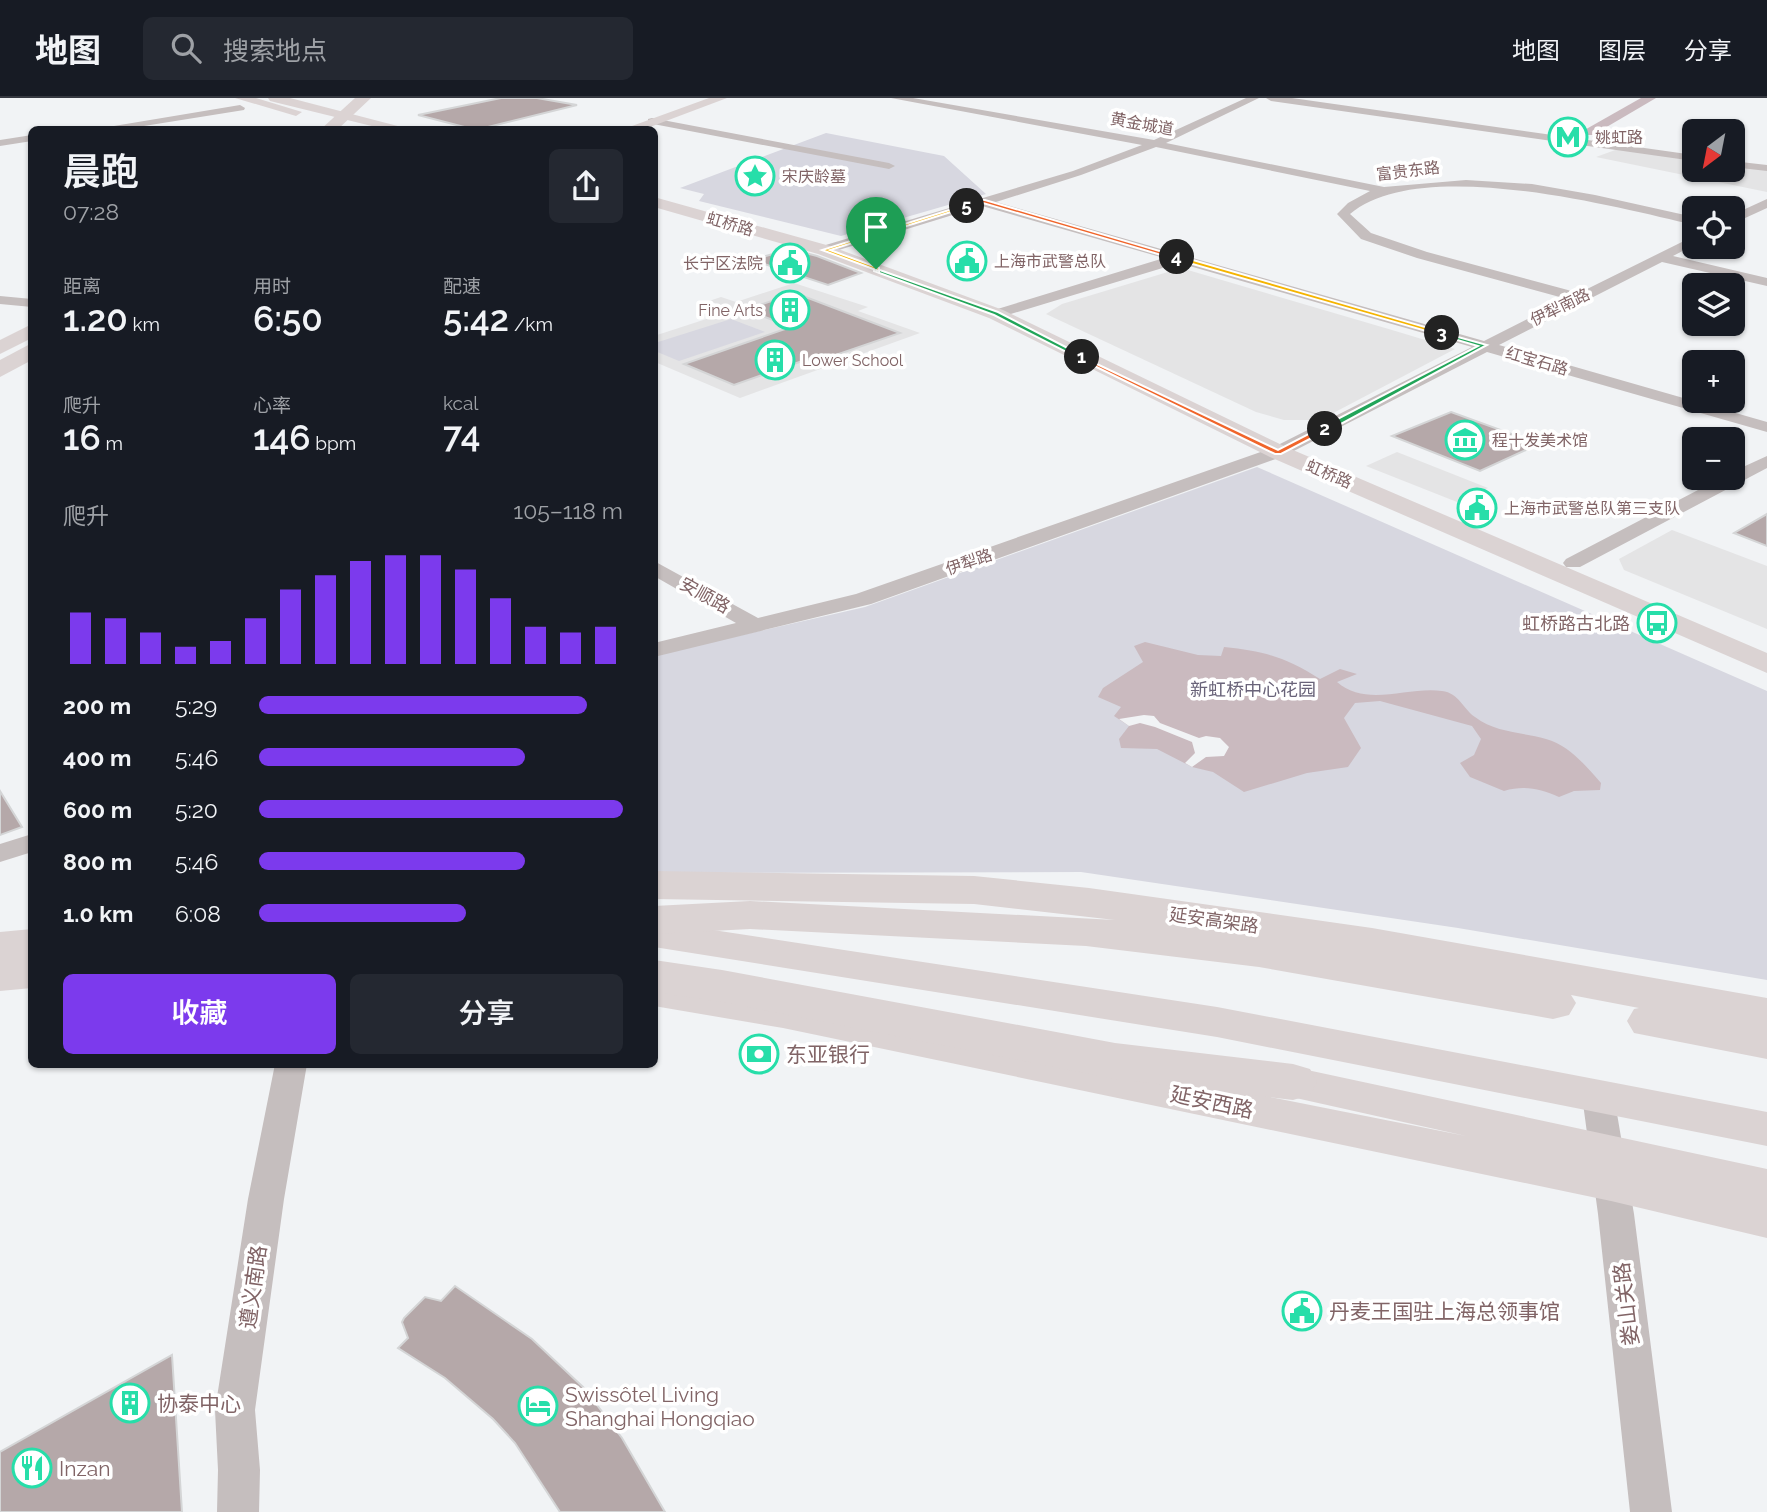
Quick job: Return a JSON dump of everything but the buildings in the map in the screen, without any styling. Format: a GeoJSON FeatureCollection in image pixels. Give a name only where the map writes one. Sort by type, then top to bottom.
{"type":"FeatureCollection","features":[{"type":"Feature","properties":{"kind":"highway"},"geometry":{"type":"LineString","coordinates":[[319,112],[348,98]]}},
{"type":"Feature","properties":{"kind":"highway"},"geometry":{"type":"LineString","coordinates":[[332,126],[364,98]]}},
{"type":"Feature","properties":{"kind":"highway"},"geometry":{"type":"LineString","coordinates":[[0,345],[28,333]]}},
{"type":"Feature","properties":{"kind":"highway"},"geometry":{"type":"LineString","coordinates":[[0,354],[28,334]]}},
{"type":"Feature","properties":{"kind":"highway"},"geometry":{"type":"LineString","coordinates":[[0,363],[28,349]]}},
{"type":"Feature","properties":{"kind":"highway"},"geometry":{"type":"LineString","coordinates":[[0,370],[28,350]]}},
{"type":"Feature","properties":{"kind":"highway"},"geometry":{"type":"LineString","coordinates":[[974,890],[1076,884],[1249,904],[1746,989]]}},
{"type":"Feature","properties":{"kind":"highway","name":"延安高架路"},"geometry":{"type":"LineString","coordinates":[[658,885],[974,890],[1089,902],[1372,943],[1767,1015]]}},
{"type":"Feature","properties":{"kind":"highway","name":"延安高架路"},"geometry":{"type":"LineString","coordinates":[[658,920],[750,915],[1086,931],[1259,952],[1767,1042]]}},
{"type":"Feature","properties":{"kind":"highway"},"geometry":{"type":"LineString","coordinates":[[7,949],[28,969]]}},
{"type":"Feature","properties":{"kind":"highway"},"geometry":{"type":"LineString","coordinates":[[658,977],[722,986],[1115,1061],[1293,1082]]}},
{"type":"Feature","properties":{"kind":"main road"},"geometry":{"type":"LineString","coordinates":[[274,98],[347,123],[373,126]]}},
{"type":"Feature","properties":{"kind":"main road"},"geometry":{"type":"LineString","coordinates":[[347,123],[373,98]]}},
{"type":"Feature","properties":{"kind":"main road"},"geometry":{"type":"LineString","coordinates":[[638,126],[721,98]]}},
{"type":"Feature","properties":{"kind":"main road"},"geometry":{"type":"LineString","coordinates":[[242,105],[319,112]]}},
{"type":"Feature","properties":{"kind":"main road","name":"虹桥路"},"geometry":{"type":"LineString","coordinates":[[658,194],[834,247],[1004,312],[1286,449],[1767,664]]}},
{"type":"Feature","properties":{"kind":"main road","name":"虹桥路"},"geometry":{"type":"LineString","coordinates":[[658,203],[834,247]]}},
{"type":"Feature","properties":{"kind":"main road","name":"虹桥路"},"geometry":{"type":"LineString","coordinates":[[1286,449],[1573,563],[1767,645]]}},
{"type":"Feature","properties":{"kind":"main road"},"geometry":{"type":"LineString","coordinates":[[658,935],[1217,1022],[1767,1129]]}},
{"type":"Feature","properties":{"kind":"main road"},"geometry":{"type":"LineString","coordinates":[[7,949],[28,957]]}},
{"type":"Feature","properties":{"kind":"main road","name":"延安西路"},"geometry":{"type":"LineString","coordinates":[[658,965],[1293,1082],[1446,1113],[1767,1219]]}},
{"type":"Feature","properties":{"kind":"main road"},"geometry":{"type":"LineString","coordinates":[[0,990],[28,986]]}},
{"type":"Feature","properties":{"kind":"main road","name":"延安西路"},"geometry":{"type":"LineString","coordinates":[[658,993],[1609,1168],[1767,1187]]}},
{"type":"Feature","properties":{"kind":"street","name":"黄金城道"},"geometry":{"type":"LineString","coordinates":[[896,98],[1155,144],[1381,190]]}},
{"type":"Feature","properties":{"kind":"street"},"geometry":{"type":"LineString","coordinates":[[834,247],[1077,173],[1155,144],[1254,98]]}},
{"type":"Feature","properties":{"kind":"street"},"geometry":{"type":"LineString","coordinates":[[1271,98],[1682,156]]}},
{"type":"Feature","properties":{"kind":"street"},"geometry":{"type":"LineString","coordinates":[[119,126],[242,105]]}},
{"type":"Feature","properties":{"kind":"street"},"geometry":{"type":"LineString","coordinates":[[652,121],[889,166]]}},
{"type":"Feature","properties":{"kind":"street"},"geometry":{"type":"LineString","coordinates":[[0,143],[28,139]]}},
{"type":"Feature","properties":{"kind":"street"},"geometry":{"type":"LineString","coordinates":[[1745,165],[1767,168]]}},
{"type":"Feature","properties":{"kind":"street","name":"富贵东路"},"geometry":{"type":"LineString","coordinates":[[1580,298],[1423,255],[1366,236],[1343,214],[1356,201],[1381,190],[1468,182],[1517,184],[1573,193],[1682,217]]}},
{"type":"Feature","properties":{"kind":"street","name":"红宝石路"},"geometry":{"type":"LineString","coordinates":[[983,202],[1767,427]]}},
{"type":"Feature","properties":{"kind":"street"},"geometry":{"type":"LineString","coordinates":[[1745,214],[1767,203]]}},
{"type":"Feature","properties":{"kind":"street","name":"伊犁南路"},"geometry":{"type":"LineString","coordinates":[[1286,449],[1484,345],[1682,246]]}},
{"type":"Feature","properties":{"kind":"street"},"geometry":{"type":"LineString","coordinates":[[1660,257],[1767,282]]}},
{"type":"Feature","properties":{"kind":"street"},"geometry":{"type":"LineString","coordinates":[[1004,312],[1180,258]]}},
{"type":"Feature","properties":{"kind":"street"},"geometry":{"type":"LineString","coordinates":[[0,300],[28,303]]}},
{"type":"Feature","properties":{"kind":"street","name":"伊犁路"},"geometry":{"type":"LineString","coordinates":[[658,649],[863,599],[1286,449]]}},
{"type":"Feature","properties":{"kind":"street"},"geometry":{"type":"LineString","coordinates":[[1573,563],[1767,461]]}},
{"type":"Feature","properties":{"kind":"street","name":"安顺路"},"geometry":{"type":"LineString","coordinates":[[658,569],[754,625]]}},
{"type":"Feature","properties":{"kind":"street"},"geometry":{"type":"LineString","coordinates":[[0,853],[28,843]]}},
{"type":"Feature","properties":{"kind":"street","name":"遵义南路"},"geometry":{"type":"LineString","coordinates":[[238,1512],[239,1470],[235,1410],[266,1199],[290,1068]]}},
{"type":"Feature","properties":{"kind":"street","name":"娄山关路"},"geometry":{"type":"LineString","coordinates":[[1598,1096],[1651,1512]]}},
{"type":"Feature","properties":{"kind":"shaded area"},"geometry":{"type":"Polygon","coordinates":[[[1618,149],[1682,158],[1682,175],[1596,157],[1618,149]]]}},
{"type":"Feature","properties":{"kind":"shaded area"},"geometry":{"type":"Polygon","coordinates":[[[1745,167],[1767,170],[1767,192],[1718,182],[1745,182],[1745,167]]]}},
{"type":"Feature","properties":{"kind":"shaded area"},"geometry":{"type":"Polygon","coordinates":[[[1181,268],[1455,349],[1320,420],[1284,420],[1256,412],[1046,314],[1062,304],[1181,268]]]}},
{"type":"Feature","properties":{"kind":"shaded area"},"geometry":{"type":"Polygon","coordinates":[[[794,283],[868,307],[858,311],[920,333],[740,398],[658,363],[658,335],[734,310],[709,301],[721,297],[736,302],[794,283]]]}},
{"type":"Feature","properties":{"kind":"shaded area"},"geometry":{"type":"Polygon","coordinates":[[[1397,452],[1488,488],[1457,502],[1366,466],[1397,452]]]}},
{"type":"Feature","properties":{"kind":"shaded area"},"geometry":{"type":"Polygon","coordinates":[[[1672,530],[1767,566],[1767,629],[1624,570],[1619,559],[1672,530]]]}},
{"type":"Feature","properties":{"kind":"shaded area"},"geometry":{"type":"Polygon","coordinates":[[[1145,642],[1198,655],[1221,656],[1224,647],[1263,653],[1296,665],[1320,679],[1340,669],[1357,674],[1337,682],[1361,694],[1429,690],[1448,692],[1483,722],[1562,746],[1601,783],[1600,790],[1574,791],[1559,797],[1532,789],[1504,791],[1470,777],[1460,763],[1474,755],[1481,739],[1472,726],[1380,701],[1355,703],[1344,718],[1361,748],[1348,767],[1307,773],[1244,792],[1213,772],[1192,767],[1157,749],[1121,748],[1119,739],[1129,726],[1114,716],[1121,707],[1098,697],[1103,688],[1143,662],[1134,646],[1145,642]]]}},
{"type":"Feature","properties":{"kind":"green space"},"geometry":{"type":"Polygon","coordinates":[[[826,133],[944,156],[986,194],[841,236],[699,201],[704,194],[680,188],[826,133]]]}},
{"type":"Feature","properties":{"kind":"green space"},"geometry":{"type":"Polygon","coordinates":[[[731,319],[765,332],[679,361],[658,352],[658,342],[731,319]]]}},
{"type":"Feature","properties":{"kind":"green space","name":"新虹桥中心花园"},"geometry":{"type":"Polygon","coordinates":[[[1257,467],[1767,691],[1767,980],[1458,928],[1081,872],[658,873],[658,654],[865,607],[1257,467]]]}},
{"type":"Feature","properties":{"kind":"pier"},"geometry":{"type":"Polygon","coordinates":[[[1154,716],[1160,723],[1199,738],[1220,738],[1229,747],[1224,756],[1206,757],[1192,767],[1185,763],[1195,753],[1192,742],[1140,723],[1129,726],[1119,719],[1154,716]]]}},
{"type":"Feature","properties":{"kind":"waterway"},"geometry":{"type":"LineString","coordinates":[[1588,132],[1650,98]]}},
{"type":"Feature","properties":{"kind":"place","name":"姚虹路"},"geometry":{"type":"Point","coordinates":[1568,137]}},
{"type":"Feature","properties":{"kind":"place","name":"宋庆龄墓"},"geometry":{"type":"Point","coordinates":[755,176]}},
{"type":"Feature","properties":{"kind":"place","name":"上海市武警总队"},"geometry":{"type":"Point","coordinates":[967,261]}},
{"type":"Feature","properties":{"kind":"place","name":"长宁区法院"},"geometry":{"type":"Point","coordinates":[790,263]}},
{"type":"Feature","properties":{"kind":"place","name":"Fine Arts"},"geometry":{"type":"Point","coordinates":[790,310]}},
{"type":"Feature","properties":{"kind":"place","name":"Lower School"},"geometry":{"type":"Point","coordinates":[775,360]}},
{"type":"Feature","properties":{"kind":"place","name":"程十发美术馆"},"geometry":{"type":"Point","coordinates":[1465,440]}},
{"type":"Feature","properties":{"kind":"place","name":"上海市武警总队第三支队"},"geometry":{"type":"Point","coordinates":[1477,508]}},
{"type":"Feature","properties":{"kind":"place","name":"虹桥路古北路"},"geometry":{"type":"Point","coordinates":[1657,623]}},
{"type":"Feature","properties":{"kind":"place","name":"东亚银行"},"geometry":{"type":"Point","coordinates":[759,1054]}},
{"type":"Feature","properties":{"kind":"place","name":"丹麦王国驻上海总领事馆"},"geometry":{"type":"Point","coordinates":[1302,1311]}},
{"type":"Feature","properties":{"kind":"place","name":"协泰中心"},"geometry":{"type":"Point","coordinates":[130,1403]}},
{"type":"Feature","properties":{"kind":"place","name":"Swissôtel Living Shanghai Hongqiao"},"geometry":{"type":"Point","coordinates":[538,1406]}},
{"type":"Feature","properties":{"kind":"place","name":"Inzan"},"geometry":{"type":"Point","coordinates":[32,1468]}},
{"type":"Feature","properties":{"kind":"route"},"geometry":{"type":"LineString","coordinates":[[983,202],[1484,345],[1278,453],[996,314],[876,269],[824,250],[983,202]]}}]}
